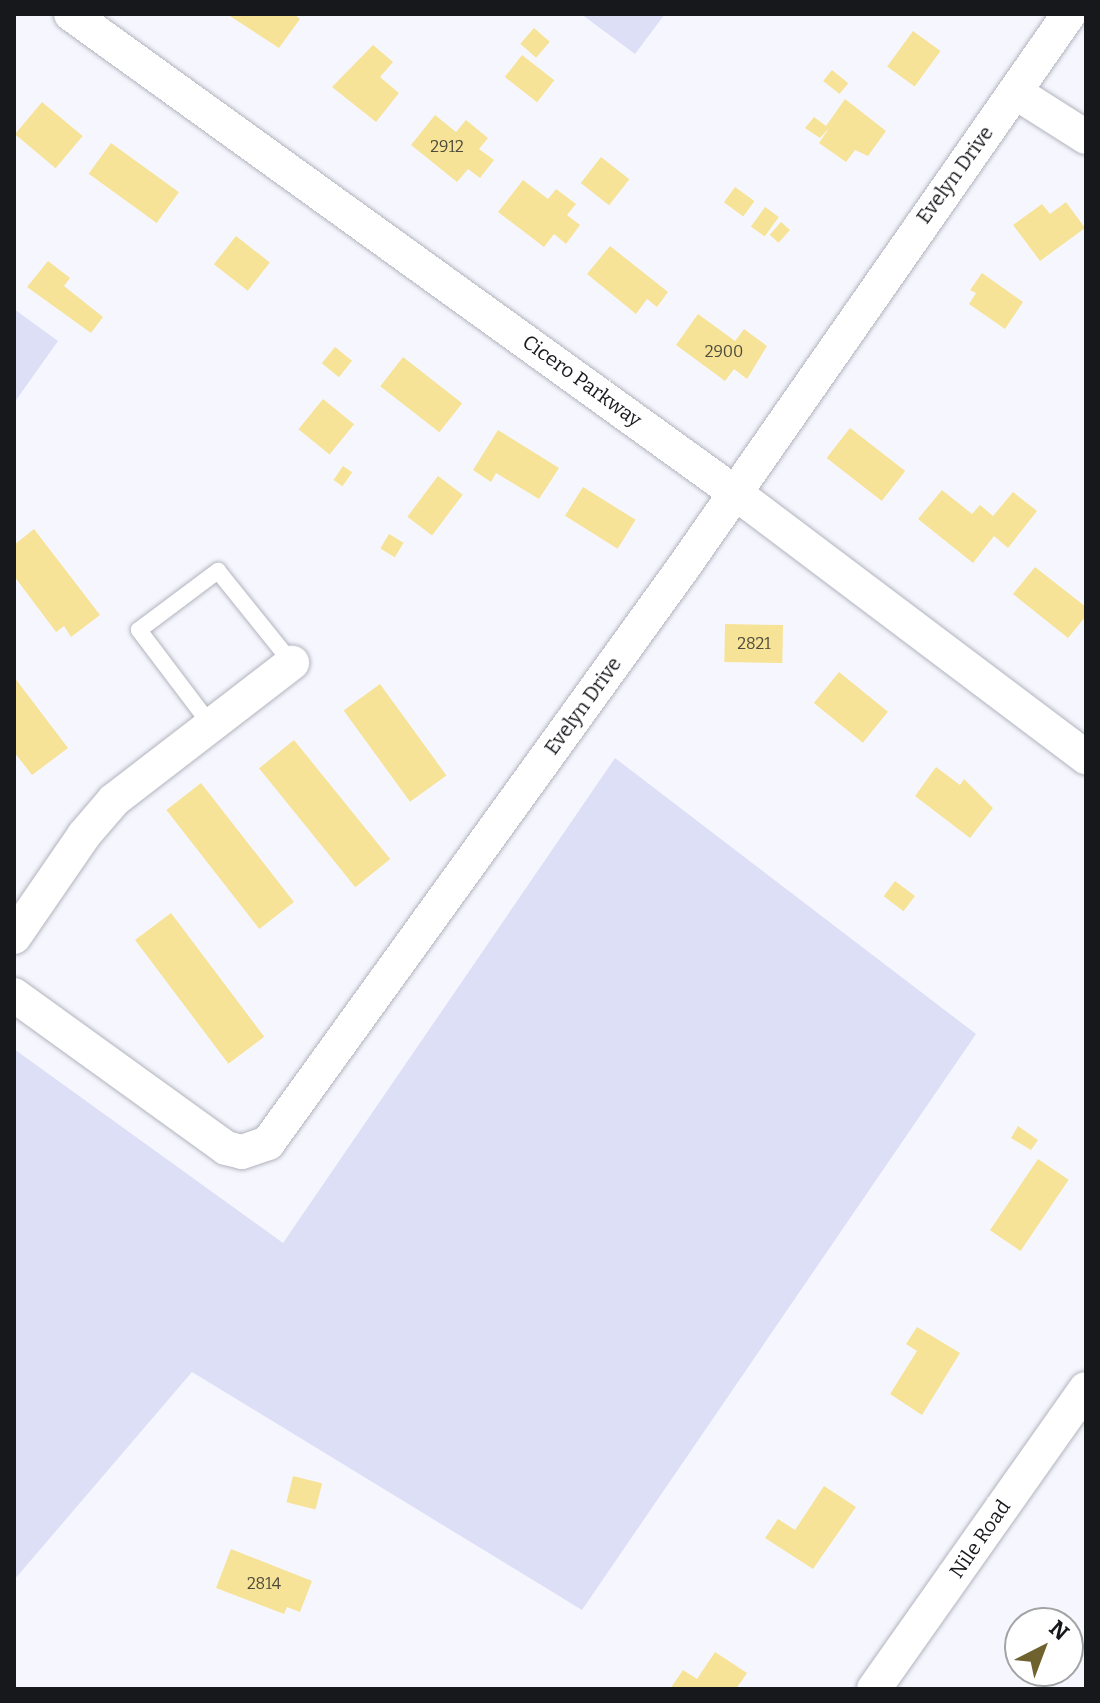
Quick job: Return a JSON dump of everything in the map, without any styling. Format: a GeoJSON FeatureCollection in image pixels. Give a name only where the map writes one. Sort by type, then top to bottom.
{"type":"FeatureCollection","features":[{"type":"Feature","properties":{"kind":"street","name":"Cicero Parkway"},"geometry":{"type":"LineString","coordinates":[[71,14],[734,492],[1086,757]]}},
{"type":"Feature","properties":{"kind":"street","name":"Evelyn Drive"},"geometry":{"type":"LineString","coordinates":[[14,995],[226,1148],[242,1152],[268,1143],[734,492],[1069,14]]}},
{"type":"Feature","properties":{"kind":"street"},"geometry":{"type":"LineString","coordinates":[[1015,92],[1086,137]]}},
{"type":"Feature","properties":{"kind":"street"},"geometry":{"type":"LineString","coordinates":[[14,937],[84,835],[114,800],[292,663]]}},
{"type":"Feature","properties":{"kind":"street","name":"Nile Road"},"geometry":{"type":"LineString","coordinates":[[874,1689],[1086,1389]]}},
{"type":"Feature","properties":{"kind":"lane"},"geometry":{"type":"LineString","coordinates":[[210,724],[139,630],[218,571],[292,663]]}},
{"type":"Feature","properties":{"kind":"shaded area"},"geometry":{"type":"Polygon","coordinates":[[[581,14],[665,14],[635,54],[581,14]]]}},
{"type":"Feature","properties":{"kind":"shaded area"},"geometry":{"type":"Polygon","coordinates":[[[14,309],[58,341],[14,403],[14,309]]]}},
{"type":"Feature","properties":{"kind":"shaded area"},"geometry":{"type":"Polygon","coordinates":[[[615,758],[976,1034],[582,1610],[192,1372],[14,1580],[14,1049],[283,1243],[615,758]]]}},
{"type":"Feature","properties":{"kind":"building"},"geometry":{"type":"Polygon","coordinates":[[[294,14],[300,19],[279,48],[230,16],[294,14]]]}},
{"type":"Feature","properties":{"kind":"building"},"geometry":{"type":"Polygon","coordinates":[[[534,28],[550,42],[536,58],[520,44],[534,28]]]}},
{"type":"Feature","properties":{"kind":"building"},"geometry":{"type":"Polygon","coordinates":[[[913,31],[941,51],[915,87],[887,67],[913,31]]]}},
{"type":"Feature","properties":{"kind":"building"},"geometry":{"type":"Polygon","coordinates":[[[373,45],[393,62],[380,77],[399,93],[376,122],[332,87],[373,45]]]}},
{"type":"Feature","properties":{"kind":"building"},"geometry":{"type":"Polygon","coordinates":[[[522,55],[554,80],[537,102],[505,77],[522,55]]]}},
{"type":"Feature","properties":{"kind":"building"},"geometry":{"type":"Polygon","coordinates":[[[832,70],[848,83],[840,94],[823,81],[832,70]]]}},
{"type":"Feature","properties":{"kind":"building"},"geometry":{"type":"Polygon","coordinates":[[[845,99],[886,131],[868,156],[855,150],[846,162],[819,143],[829,128],[820,138],[805,128],[814,117],[826,126],[845,99]]]}},
{"type":"Feature","properties":{"kind":"building"},"geometry":{"type":"Polygon","coordinates":[[[42,102],[83,136],[56,168],[15,134],[42,102]]]}},
{"type":"Feature","properties":{"kind":"building"},"geometry":{"type":"Polygon","coordinates":[[[435,115],[456,132],[466,120],[488,138],[479,149],[494,160],[480,178],[468,169],[457,182],[411,145],[435,115]]]}},
{"type":"Feature","properties":{"kind":"building"},"geometry":{"type":"Polygon","coordinates":[[[111,143],[179,192],[157,223],[89,174],[111,143]]]}},
{"type":"Feature","properties":{"kind":"building"},"geometry":{"type":"Polygon","coordinates":[[[601,157],[629,179],[609,205],[581,183],[601,157]]]}},
{"type":"Feature","properties":{"kind":"building"},"geometry":{"type":"Polygon","coordinates":[[[523,180],[548,199],[556,189],[576,204],[567,215],[580,225],[566,244],[554,234],[544,247],[498,212],[523,180]]]}},
{"type":"Feature","properties":{"kind":"building"},"geometry":{"type":"Polygon","coordinates":[[[735,187],[754,201],[743,216],[724,202],[735,187]]]}},
{"type":"Feature","properties":{"kind":"building"},"geometry":{"type":"Polygon","coordinates":[[[1066,202],[1085,228],[1040,261],[1013,225],[1042,204],[1050,214],[1066,202]]]}},
{"type":"Feature","properties":{"kind":"building"},"geometry":{"type":"Polygon","coordinates":[[[765,207],[779,217],[765,236],[751,226],[765,207]]]}},
{"type":"Feature","properties":{"kind":"building"},"geometry":{"type":"Polygon","coordinates":[[[781,222],[790,230],[779,243],[770,235],[781,222]]]}},
{"type":"Feature","properties":{"kind":"building"},"geometry":{"type":"Polygon","coordinates":[[[236,236],[270,262],[248,291],[214,264],[236,236]]]}},
{"type":"Feature","properties":{"kind":"building"},"geometry":{"type":"Polygon","coordinates":[[[610,246],[668,292],[657,307],[647,299],[636,314],[587,274],[610,246]]]}},
{"type":"Feature","properties":{"kind":"building"},"geometry":{"type":"Polygon","coordinates":[[[48,261],[70,278],[64,286],[103,317],[91,333],[27,287],[48,261]]]}},
{"type":"Feature","properties":{"kind":"building"},"geometry":{"type":"Polygon","coordinates":[[[982,273],[1023,302],[1005,329],[969,304],[976,293],[970,290],[982,273]]]}},
{"type":"Feature","properties":{"kind":"building"},"geometry":{"type":"Polygon","coordinates":[[[698,314],[735,341],[744,329],[767,346],[747,379],[734,369],[725,381],[676,345],[698,314]]]}},
{"type":"Feature","properties":{"kind":"building"},"geometry":{"type":"Polygon","coordinates":[[[335,347],[352,361],[339,377],[322,363],[335,347]]]}},
{"type":"Feature","properties":{"kind":"building"},"geometry":{"type":"Polygon","coordinates":[[[403,357],[462,403],[439,432],[380,386],[403,357]]]}},
{"type":"Feature","properties":{"kind":"building"},"geometry":{"type":"Polygon","coordinates":[[[323,399],[354,424],[330,454],[298,429],[323,399]]]}},
{"type":"Feature","properties":{"kind":"building"},"geometry":{"type":"Polygon","coordinates":[[[850,428],[905,471],[882,501],[827,458],[850,428]]]}},
{"type":"Feature","properties":{"kind":"building"},"geometry":{"type":"Polygon","coordinates":[[[498,430],[559,468],[539,499],[496,473],[491,482],[473,470],[498,430]]]}},
{"type":"Feature","properties":{"kind":"building"},"geometry":{"type":"Polygon","coordinates":[[[343,466],[352,472],[343,486],[333,480],[343,466]]]}},
{"type":"Feature","properties":{"kind":"building"},"geometry":{"type":"Polygon","coordinates":[[[438,476],[463,495],[432,535],[407,517],[438,476]]]}},
{"type":"Feature","properties":{"kind":"building"},"geometry":{"type":"Polygon","coordinates":[[[583,487],[636,520],[618,549],[565,516],[583,487]]]}},
{"type":"Feature","properties":{"kind":"building"},"geometry":{"type":"Polygon","coordinates":[[[942,490],[972,514],[980,505],[993,516],[1013,492],[1037,511],[1008,548],[994,536],[973,563],[918,519],[942,490]]]}},
{"type":"Feature","properties":{"kind":"building"},"geometry":{"type":"Polygon","coordinates":[[[34,529],[100,615],[71,637],[64,626],[56,632],[14,576],[14,545],[34,529]]]}},
{"type":"Feature","properties":{"kind":"building"},"geometry":{"type":"Polygon","coordinates":[[[389,534],[404,543],[395,557],[380,549],[389,534]]]}},
{"type":"Feature","properties":{"kind":"building"},"geometry":{"type":"Polygon","coordinates":[[[1035,567],[1086,607],[1086,616],[1068,638],[1013,594],[1035,567]]]}},
{"type":"Feature","properties":{"kind":"building"},"geometry":{"type":"Polygon","coordinates":[[[725,624],[783,625],[782,663],[724,662],[725,624]]]}},
{"type":"Feature","properties":{"kind":"building"},"geometry":{"type":"Polygon","coordinates":[[[839,672],[888,712],[863,743],[814,703],[839,672]]]}},
{"type":"Feature","properties":{"kind":"building"},"geometry":{"type":"Polygon","coordinates":[[[14,677],[68,748],[32,775],[14,752],[14,677]]]}},
{"type":"Feature","properties":{"kind":"building"},"geometry":{"type":"Polygon","coordinates":[[[380,684],[446,775],[410,802],[344,710],[380,684]]]}},
{"type":"Feature","properties":{"kind":"building"},"geometry":{"type":"Polygon","coordinates":[[[294,740],[390,859],[355,887],[259,768],[294,740]]]}},
{"type":"Feature","properties":{"kind":"building"},"geometry":{"type":"Polygon","coordinates":[[[936,767],[960,785],[964,779],[993,808],[970,838],[915,796],[936,767]]]}},
{"type":"Feature","properties":{"kind":"building"},"geometry":{"type":"Polygon","coordinates":[[[201,783],[294,902],[259,929],[166,810],[201,783]]]}},
{"type":"Feature","properties":{"kind":"building"},"geometry":{"type":"Polygon","coordinates":[[[895,881],[915,896],[904,911],[884,896],[895,881]]]}},
{"type":"Feature","properties":{"kind":"building"},"geometry":{"type":"Polygon","coordinates":[[[171,913],[264,1037],[228,1064],[135,940],[171,913]]]}},
{"type":"Feature","properties":{"kind":"building"},"geometry":{"type":"Polygon","coordinates":[[[1018,1126],[1038,1140],[1031,1150],[1011,1138],[1018,1126]]]}},
{"type":"Feature","properties":{"kind":"building"},"geometry":{"type":"Polygon","coordinates":[[[1038,1159],[1069,1180],[1021,1251],[990,1230],[1038,1159]]]}},
{"type":"Feature","properties":{"kind":"building"},"geometry":{"type":"Polygon","coordinates":[[[917,1327],[960,1353],[922,1415],[890,1394],[917,1351],[906,1344],[917,1327]]]}},
{"type":"Feature","properties":{"kind":"building"},"geometry":{"type":"Polygon","coordinates":[[[293,1476],[322,1483],[316,1509],[286,1502],[293,1476]]]}},
{"type":"Feature","properties":{"kind":"building"},"geometry":{"type":"Polygon","coordinates":[[[824,1486],[856,1507],[813,1569],[765,1538],[778,1519],[795,1530],[824,1486]]]}},
{"type":"Feature","properties":{"kind":"building"},"geometry":{"type":"Polygon","coordinates":[[[231,1549],[312,1581],[300,1612],[287,1607],[284,1614],[216,1588],[231,1549]]]}},
{"type":"Feature","properties":{"kind":"building"},"geometry":{"type":"Polygon","coordinates":[[[715,1652],[747,1673],[736,1689],[670,1689],[683,1670],[697,1679],[715,1652]]]}}]}
